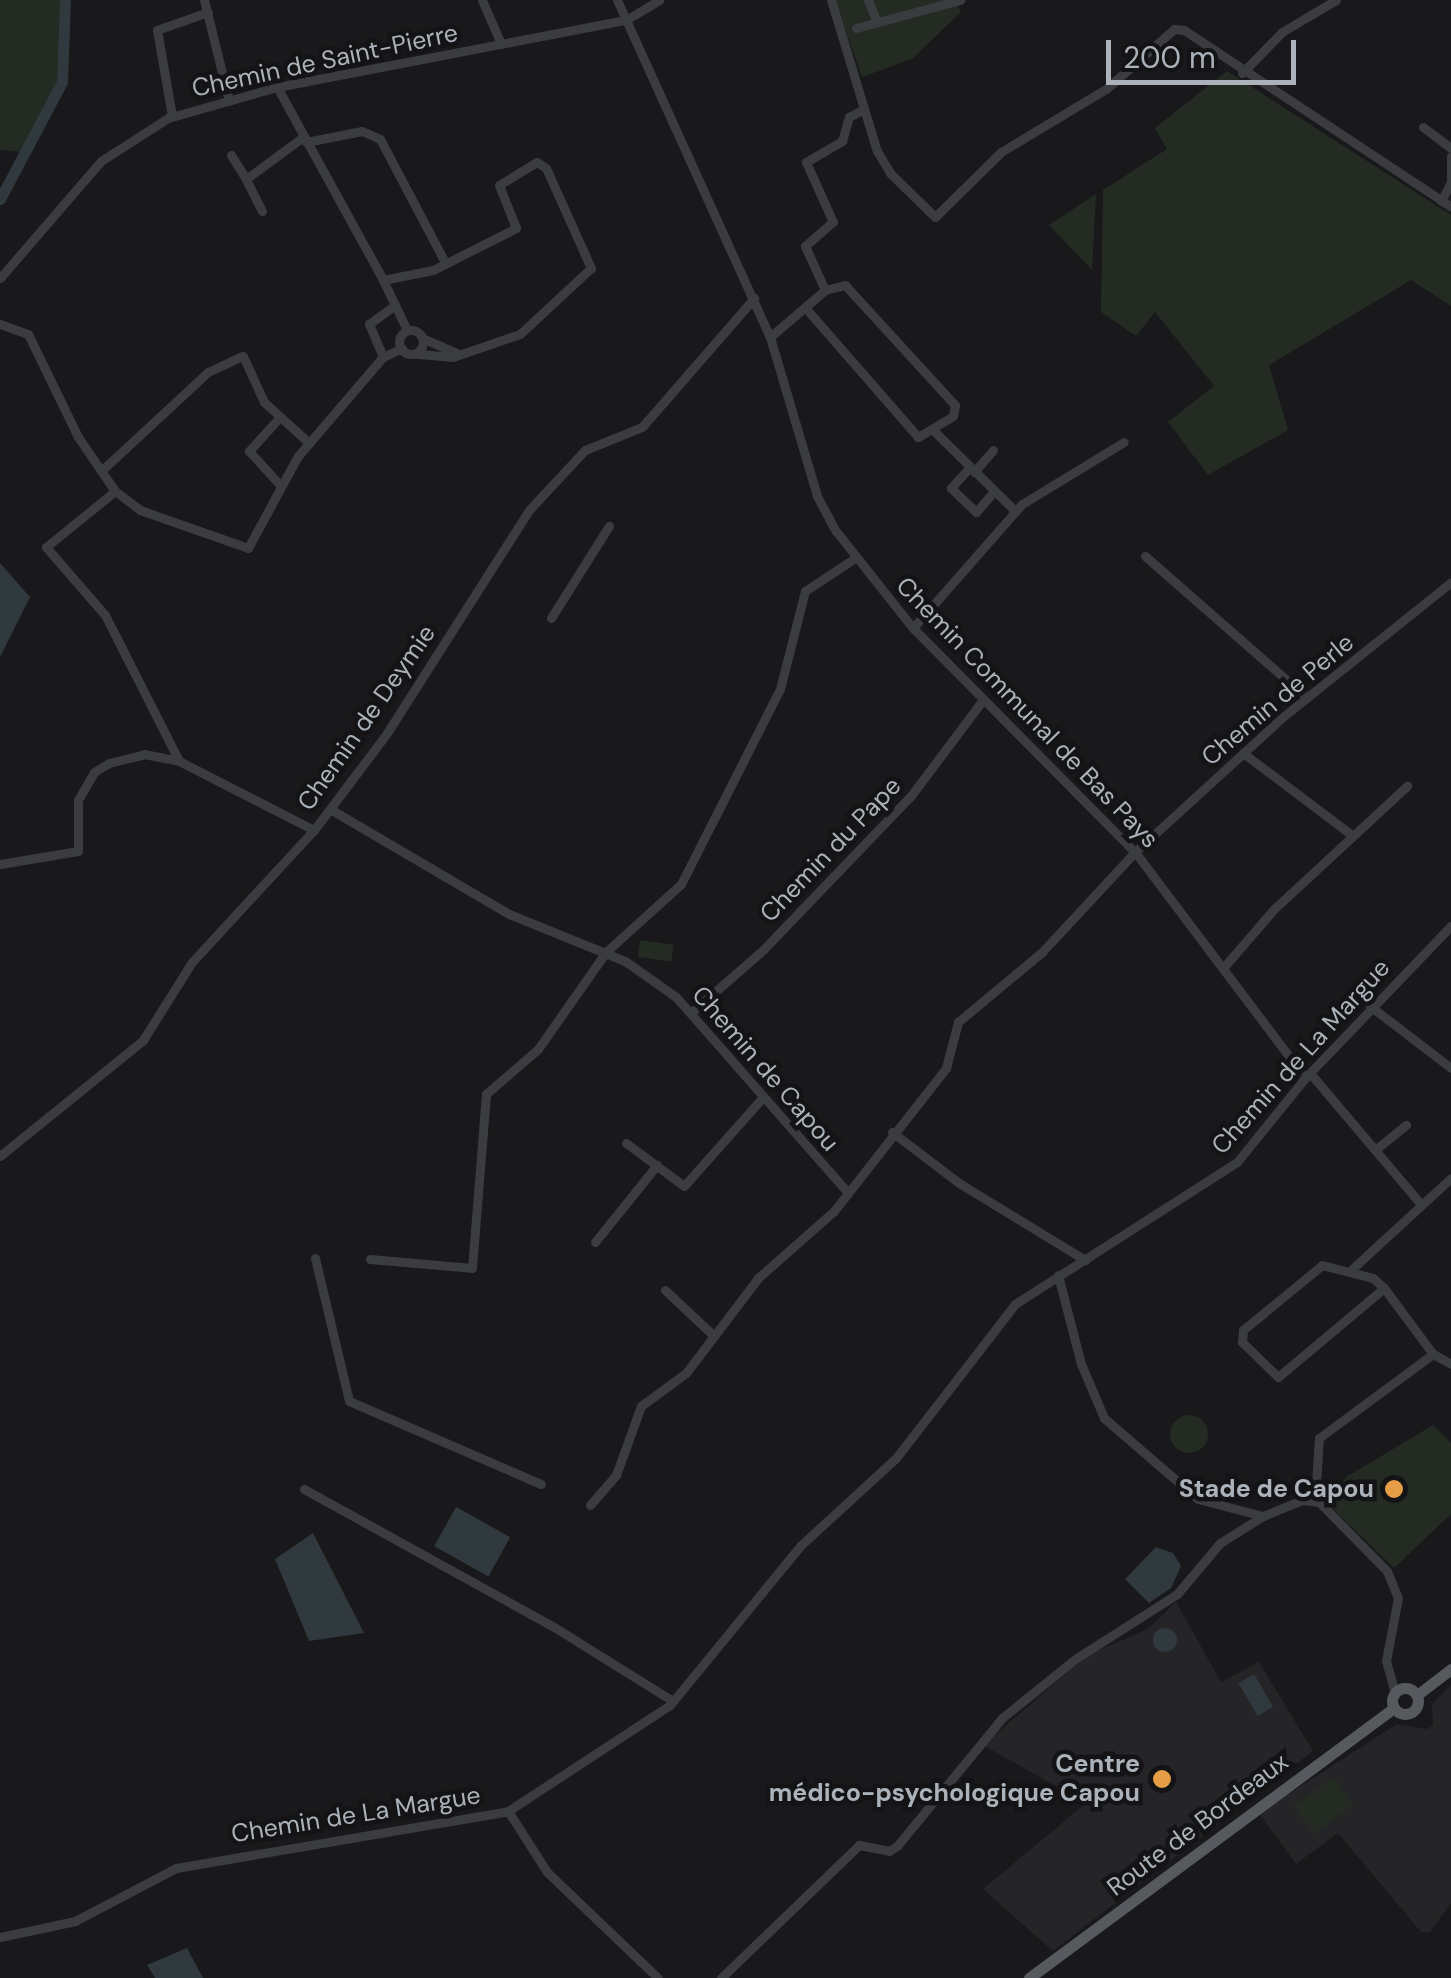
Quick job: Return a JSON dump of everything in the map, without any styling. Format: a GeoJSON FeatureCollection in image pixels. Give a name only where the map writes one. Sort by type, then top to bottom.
{"type":"FeatureCollection","features":[{"type":"Feature","properties":{"kind":"main road"},"geometry":{"type":"LineString","coordinates":[[1394,1708],[1395,1693],[1406,1688],[1417,1695],[1451,1669]]}},
{"type":"Feature","properties":{"kind":"main road","name":"Route de Bordeaux"},"geometry":{"type":"LineString","coordinates":[[1029,1978],[1394,1708],[1411,1713],[1417,1695]]}},
{"type":"Feature","properties":{"kind":"street"},"geometry":{"type":"LineString","coordinates":[[204,0],[229,101]]}},
{"type":"Feature","properties":{"kind":"street"},"geometry":{"type":"LineString","coordinates":[[482,0],[501,44]]}},
{"type":"Feature","properties":{"kind":"street","name":"Chemin Communal de Bas Pays"},"geometry":{"type":"LineString","coordinates":[[616,0],[770,337],[818,496],[855,558],[913,628],[982,701],[1135,852],[1307,1076],[1420,1202]]}},
{"type":"Feature","properties":{"kind":"street","name":"Chemin de Saint-Pierre"},"geometry":{"type":"LineString","coordinates":[[0,278],[101,161],[172,116],[277,88],[626,20],[659,0]]}},
{"type":"Feature","properties":{"kind":"street"},"geometry":{"type":"LineString","coordinates":[[830,0],[864,108],[890,173],[935,217],[1001,152],[1106,89],[1174,29],[1184,30],[1242,73],[1446,204],[1451,156]]}},
{"type":"Feature","properties":{"kind":"street"},"geometry":{"type":"LineString","coordinates":[[868,0],[877,22]]}},
{"type":"Feature","properties":{"kind":"street"},"geometry":{"type":"LineString","coordinates":[[1242,73],[1282,32],[1336,0]]}},
{"type":"Feature","properties":{"kind":"street"},"geometry":{"type":"LineString","coordinates":[[856,28],[910,10],[961,2]]}},
{"type":"Feature","properties":{"kind":"street"},"geometry":{"type":"LineString","coordinates":[[172,116],[157,30],[208,12]]}},
{"type":"Feature","properties":{"kind":"street"},"geometry":{"type":"LineString","coordinates":[[277,88],[407,330],[462,355]]}},
{"type":"Feature","properties":{"kind":"street"},"geometry":{"type":"LineString","coordinates":[[825,290],[805,246],[833,222],[806,162],[842,141],[849,117],[864,108]]}},
{"type":"Feature","properties":{"kind":"street"},"geometry":{"type":"LineString","coordinates":[[1423,126],[1451,148]]}},
{"type":"Feature","properties":{"kind":"street"},"geometry":{"type":"LineString","coordinates":[[246,179],[305,140],[362,131],[380,139],[446,264]]}},
{"type":"Feature","properties":{"kind":"street"},"geometry":{"type":"LineString","coordinates":[[232,155],[262,210]]}},
{"type":"Feature","properties":{"kind":"street"},"geometry":{"type":"LineString","coordinates":[[0,324],[28,334],[101,471],[116,491],[140,510],[248,548],[309,444],[383,357],[402,348],[416,354],[462,355],[527,330],[591,268],[541,161],[500,185],[516,228],[479,251],[446,264],[381,278]]}},
{"type":"Feature","properties":{"kind":"street"},"geometry":{"type":"LineString","coordinates":[[770,337],[808,311],[825,290],[845,286],[955,405],[934,431],[918,438],[808,311]]}},
{"type":"Feature","properties":{"kind":"street","name":"Chemin de Deymie"},"geometry":{"type":"LineString","coordinates":[[0,1156],[143,1040],[192,962],[314,830],[387,733],[529,510],[584,450],[642,427],[754,298]]}},
{"type":"Feature","properties":{"kind":"street"},"geometry":{"type":"LineString","coordinates":[[383,357],[369,324],[395,305]]}},
{"type":"Feature","properties":{"kind":"street"},"geometry":{"type":"LineString","coordinates":[[402,348],[407,330]]}},
{"type":"Feature","properties":{"kind":"street"},"geometry":{"type":"LineString","coordinates":[[416,354],[422,338]]}},
{"type":"Feature","properties":{"kind":"street"},"geometry":{"type":"LineString","coordinates":[[101,471],[208,372],[243,356],[264,402],[309,444]]}},
{"type":"Feature","properties":{"kind":"street"},"geometry":{"type":"LineString","coordinates":[[279,418],[249,450],[281,486]]}},
{"type":"Feature","properties":{"kind":"street"},"geometry":{"type":"LineString","coordinates":[[934,431],[1015,511]]}},
{"type":"Feature","properties":{"kind":"street"},"geometry":{"type":"LineString","coordinates":[[913,628],[1015,511],[1124,442]]}},
{"type":"Feature","properties":{"kind":"street"},"geometry":{"type":"LineString","coordinates":[[993,450],[951,488],[976,512],[994,491]]}},
{"type":"Feature","properties":{"kind":"street"},"geometry":{"type":"LineString","coordinates":[[116,491],[46,547],[105,615],[179,761]]}},
{"type":"Feature","properties":{"kind":"street"},"geometry":{"type":"LineString","coordinates":[[551,618],[609,526]]}},
{"type":"Feature","properties":{"kind":"street"},"geometry":{"type":"LineString","coordinates":[[1145,556],[1307,698]]}},
{"type":"Feature","properties":{"kind":"street"},"geometry":{"type":"LineString","coordinates":[[370,1259],[472,1268],[486,1094],[538,1049],[606,952],[681,884],[780,689],[805,590],[855,558]]}},
{"type":"Feature","properties":{"kind":"street","name":"Chemin de Perle"},"geometry":{"type":"LineString","coordinates":[[590,1505],[616,1475],[641,1406],[686,1373],[771,1264],[848,1193],[892,1132],[946,1068],[958,1022],[1042,952],[1135,852],[1244,753],[1451,582]]}},
{"type":"Feature","properties":{"kind":"street","name":"Chemin du Pape"},"geometry":{"type":"LineString","coordinates":[[693,1011],[764,948],[910,797],[982,701]]}},
{"type":"Feature","properties":{"kind":"street"},"geometry":{"type":"LineString","coordinates":[[1244,753],[1352,835]]}},
{"type":"Feature","properties":{"kind":"street"},"geometry":{"type":"LineString","coordinates":[[0,864],[78,852],[78,800],[94,772],[108,763],[144,754],[179,761],[314,830]]}},
{"type":"Feature","properties":{"kind":"street"},"geometry":{"type":"LineString","coordinates":[[1223,968],[1352,835],[1407,786]]}},
{"type":"Feature","properties":{"kind":"street","name":"Chemin de Capou"},"geometry":{"type":"LineString","coordinates":[[330,809],[509,914],[606,952],[693,1011],[762,1098],[848,1193]]}},
{"type":"Feature","properties":{"kind":"street","name":"Chemin de La Margue"},"geometry":{"type":"LineString","coordinates":[[0,1938],[75,1921],[176,1868],[508,1810],[673,1702],[800,1546],[896,1458],[984,1337],[1016,1304],[1236,1162],[1370,1006],[1451,926]]}},
{"type":"Feature","properties":{"kind":"street"},"geometry":{"type":"LineString","coordinates":[[1370,1006],[1449,1063]]}},
{"type":"Feature","properties":{"kind":"street"},"geometry":{"type":"LineString","coordinates":[[626,1142],[684,1186],[762,1098]]}},
{"type":"Feature","properties":{"kind":"street"},"geometry":{"type":"LineString","coordinates":[[1375,1150],[1406,1124]]}},
{"type":"Feature","properties":{"kind":"street"},"geometry":{"type":"LineString","coordinates":[[892,1132],[959,1183],[1086,1260]]}},
{"type":"Feature","properties":{"kind":"street"},"geometry":{"type":"LineString","coordinates":[[595,1242],[657,1165]]}},
{"type":"Feature","properties":{"kind":"street"},"geometry":{"type":"LineString","coordinates":[[1352,1270],[1420,1202],[1451,1178]]}},
{"type":"Feature","properties":{"kind":"street"},"geometry":{"type":"LineString","coordinates":[[315,1258],[349,1401],[542,1484]]}},
{"type":"Feature","properties":{"kind":"street"},"geometry":{"type":"LineString","coordinates":[[1384,1288],[1287,1372],[1270,1376],[1242,1342],[1243,1330],[1314,1268],[1352,1270],[1384,1288],[1433,1354],[1451,1364]]}},
{"type":"Feature","properties":{"kind":"street"},"geometry":{"type":"LineString","coordinates":[[1058,1275],[1080,1364],[1104,1418],[1198,1499],[1263,1516]]}},
{"type":"Feature","properties":{"kind":"street"},"geometry":{"type":"LineString","coordinates":[[665,1290],[714,1336]]}},
{"type":"Feature","properties":{"kind":"street"},"geometry":{"type":"LineString","coordinates":[[1395,1693],[1386,1673],[1398,1612],[1391,1577],[1315,1500],[1319,1438],[1433,1354]]}},
{"type":"Feature","properties":{"kind":"street"},"geometry":{"type":"LineString","coordinates":[[304,1488],[554,1627],[673,1702]]}},
{"type":"Feature","properties":{"kind":"street"},"geometry":{"type":"LineString","coordinates":[[721,1978],[859,1845],[889,1851],[897,1846],[1002,1718],[1076,1659],[1177,1594],[1220,1543],[1263,1516],[1315,1500]]}},
{"type":"Feature","properties":{"kind":"street"},"geometry":{"type":"LineString","coordinates":[[508,1810],[547,1872],[658,1978]]}},
{"type":"Feature","properties":{"kind":"shaded area"},"geometry":{"type":"Polygon","coordinates":[[[0,0],[61,0],[57,89],[23,152],[0,150],[0,0]]]}},
{"type":"Feature","properties":{"kind":"shaded area"},"geometry":{"type":"Polygon","coordinates":[[[835,0],[955,0],[961,12],[912,59],[862,77],[835,0]]]}},
{"type":"Feature","properties":{"kind":"shaded area"},"geometry":{"type":"Polygon","coordinates":[[[1227,71],[1451,215],[1451,306],[1411,280],[1269,365],[1288,430],[1208,475],[1168,422],[1214,386],[1155,312],[1136,336],[1101,312],[1103,190],[1167,149],[1155,128],[1227,71]]]}},
{"type":"Feature","properties":{"kind":"shaded area"},"geometry":{"type":"Polygon","coordinates":[[[1096,194],[1092,270],[1049,225],[1096,194]]]}},
{"type":"Feature","properties":{"kind":"shaded area"},"geometry":{"type":"Polygon","coordinates":[[[0,563],[30,597],[0,657],[0,563]]]}},
{"type":"Feature","properties":{"kind":"shaded area"},"geometry":{"type":"Polygon","coordinates":[[[640,940],[674,945],[671,962],[638,957],[640,940]]]}},
{"type":"Feature","properties":{"kind":"shaded area"},"geometry":{"type":"Polygon","coordinates":[[[1189,1415],[1203,1420],[1208,1434],[1203,1448],[1189,1453],[1175,1448],[1170,1434],[1175,1420],[1189,1415]]]}},
{"type":"Feature","properties":{"kind":"shaded area","name":"Stade de Capou"},"geometry":{"type":"Polygon","coordinates":[[[1433,1425],[1451,1443],[1451,1514],[1394,1568],[1325,1501],[1348,1476],[1433,1425]]]}},
{"type":"Feature","properties":{"kind":"shaded area"},"geometry":{"type":"Polygon","coordinates":[[[456,1507],[510,1537],[488,1576],[434,1546],[456,1507]]]}},
{"type":"Feature","properties":{"kind":"shaded area"},"geometry":{"type":"Polygon","coordinates":[[[313,1533],[364,1633],[309,1641],[275,1559],[313,1533]]]}},
{"type":"Feature","properties":{"kind":"shaded area"},"geometry":{"type":"Polygon","coordinates":[[[1156,1547],[1173,1553],[1181,1566],[1171,1588],[1149,1603],[1125,1579],[1156,1547]]]}},
{"type":"Feature","properties":{"kind":"shaded area","name":"Centre médico-psychologique Capou"},"geometry":{"type":"Polygon","coordinates":[[[1176,1602],[1221,1682],[1259,1662],[1313,1751],[1053,1951],[983,1889],[1086,1803],[983,1745],[1088,1655],[1148,1629],[1176,1602]]]}},
{"type":"Feature","properties":{"kind":"shaded area"},"geometry":{"type":"Polygon","coordinates":[[[1165,1628],[1177,1640],[1165,1652],[1153,1640],[1165,1628]]]}},
{"type":"Feature","properties":{"kind":"shaded area"},"geometry":{"type":"Polygon","coordinates":[[[1254,1674],[1273,1707],[1257,1716],[1238,1683],[1254,1674]]]}},
{"type":"Feature","properties":{"kind":"shaded area"},"geometry":{"type":"Polygon","coordinates":[[[1451,1685],[1451,1903],[1430,1932],[1421,1932],[1338,1833],[1296,1864],[1259,1813],[1397,1724],[1427,1729],[1433,1725],[1432,1704],[1451,1685]]]}},
{"type":"Feature","properties":{"kind":"shaded area"},"geometry":{"type":"Polygon","coordinates":[[[1333,1777],[1353,1804],[1314,1834],[1294,1806],[1333,1777]]]}},
{"type":"Feature","properties":{"kind":"shaded area"},"geometry":{"type":"Polygon","coordinates":[[[187,1948],[203,1978],[155,1978],[147,1965],[187,1948]]]}},
{"type":"Feature","properties":{"kind":"waterway"},"geometry":{"type":"LineString","coordinates":[[0,199],[62,82],[65,0]]}},
{"type":"Feature","properties":{"kind":"place","name":"Stade de Capou"},"geometry":{"type":"Point","coordinates":[1394,1489]}},
{"type":"Feature","properties":{"kind":"place","name":"Centre médico-psychologique Capou"},"geometry":{"type":"Point","coordinates":[1162,1779]}}]}
